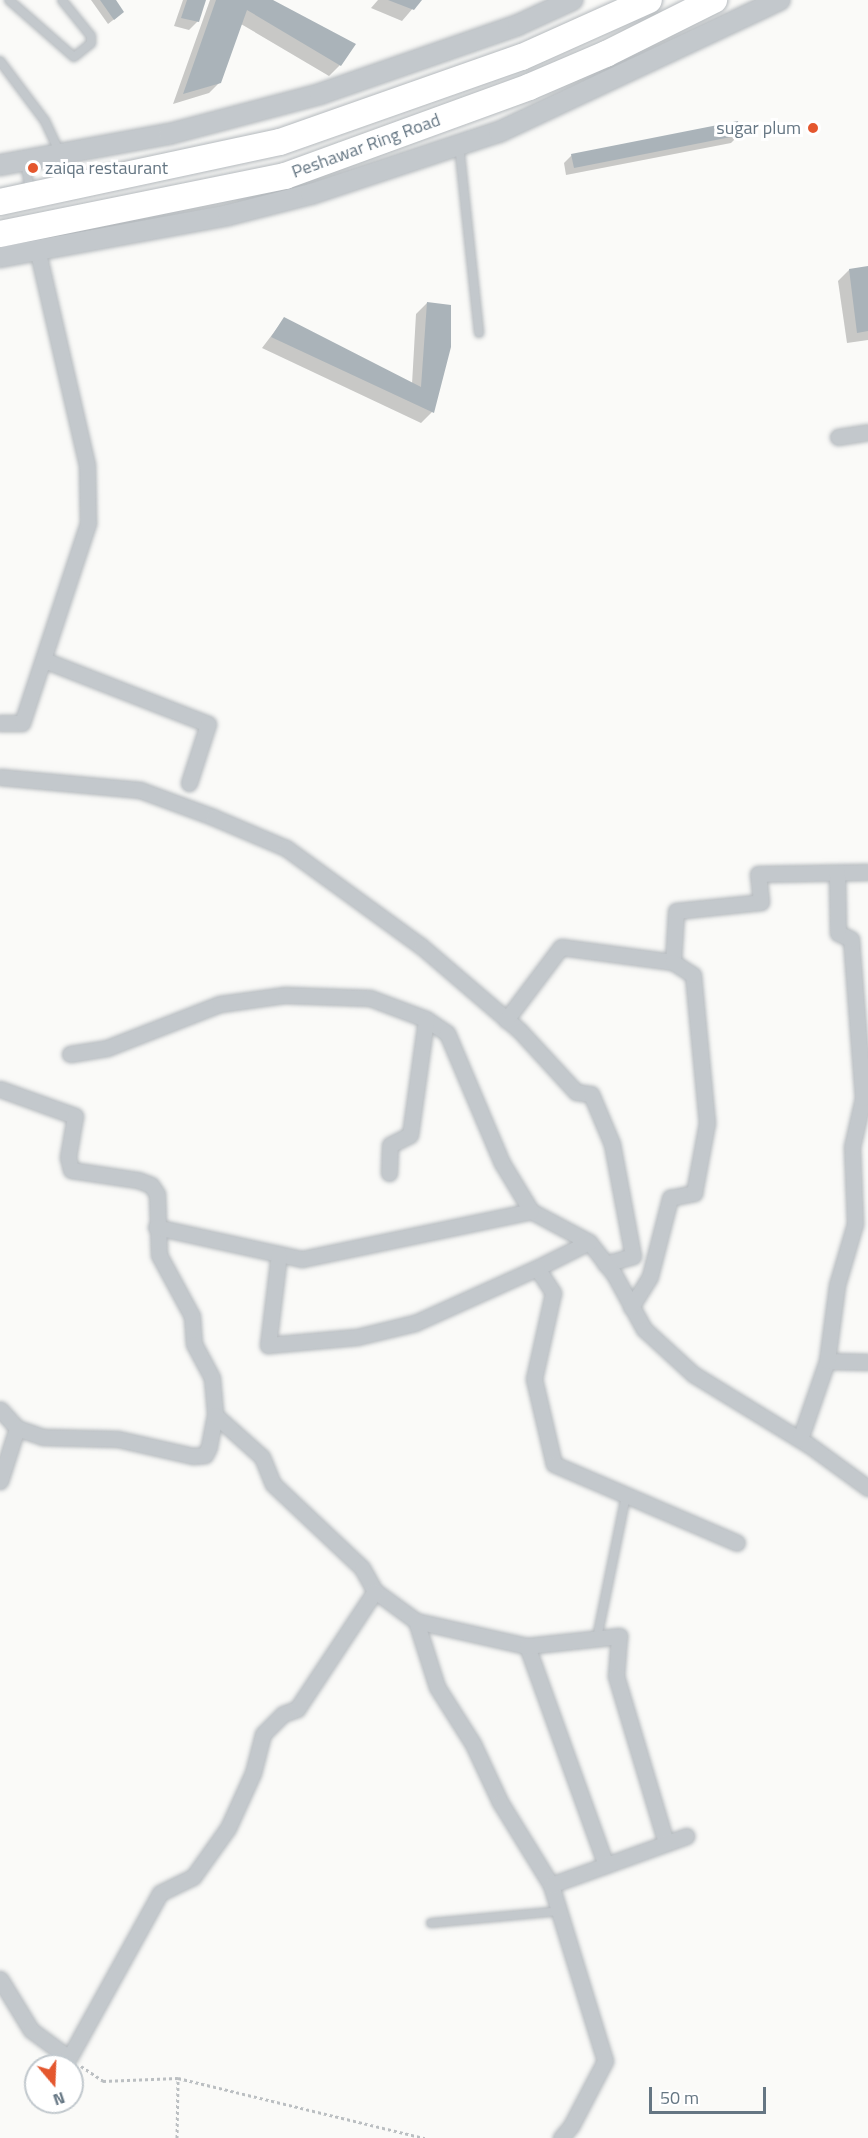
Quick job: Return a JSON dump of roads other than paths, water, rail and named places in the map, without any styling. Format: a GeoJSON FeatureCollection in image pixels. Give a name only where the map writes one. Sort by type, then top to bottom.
{"type":"FeatureCollection","features":[{"type":"Feature","properties":{"kind":"highway","name":"Peshawar Ring Road"},"geometry":{"type":"LineString","coordinates":[[0,202],[280,142],[522,57],[649,0]]}},
{"type":"Feature","properties":{"kind":"highway","name":"Peshawar Ring Road"},"geometry":{"type":"LineString","coordinates":[[0,234],[285,176],[529,87],[606,54],[714,0]]}},
{"type":"Feature","properties":{"kind":"street"},"geometry":{"type":"LineString","coordinates":[[0,165],[169,134],[320,94],[518,25],[572,0]]}},
{"type":"Feature","properties":{"kind":"street"},"geometry":{"type":"LineString","coordinates":[[0,257],[38,252],[249,210],[311,194],[499,132],[780,0]]}},
{"type":"Feature","properties":{"kind":"street"},"geometry":{"type":"LineString","coordinates":[[0,723],[22,723],[88,523],[87,465],[38,252]]}},
{"type":"Feature","properties":{"kind":"street"},"geometry":{"type":"LineString","coordinates":[[838,437],[868,432]]}},
{"type":"Feature","properties":{"kind":"street"},"geometry":{"type":"LineString","coordinates":[[44,660],[208,724],[189,783]]}},
{"type":"Feature","properties":{"kind":"street"},"geometry":{"type":"LineString","coordinates":[[0,777],[140,790],[286,848],[363,900],[506,1020],[576,1092],[591,1094],[612,1144],[633,1256],[605,1264]]}},
{"type":"Feature","properties":{"kind":"street"},"geometry":{"type":"LineString","coordinates":[[673,962],[676,911],[761,902],[758,874],[868,872]]}},
{"type":"Feature","properties":{"kind":"street"},"geometry":{"type":"LineString","coordinates":[[800,1439],[827,1361],[837,1285],[855,1224],[852,1147],[863,1098],[850,939],[838,933],[837,873]]}},
{"type":"Feature","properties":{"kind":"street"},"geometry":{"type":"LineString","coordinates":[[506,1020],[561,947],[673,962],[693,975],[708,1123],[694,1193],[670,1198],[650,1276],[631,1307]]}},
{"type":"Feature","properties":{"kind":"street"},"geometry":{"type":"LineString","coordinates":[[69,1054],[107,1048],[220,1004],[285,995],[370,998],[426,1019],[447,1033],[502,1163],[531,1211],[589,1242],[644,1329],[693,1374],[800,1439],[868,1488]]}},
{"type":"Feature","properties":{"kind":"street"},"geometry":{"type":"LineString","coordinates":[[389,1173],[390,1145],[410,1135],[426,1019]]}},
{"type":"Feature","properties":{"kind":"street"},"geometry":{"type":"LineString","coordinates":[[0,1089],[75,1116],[68,1167],[151,1185],[157,1194],[156,1227],[159,1255],[192,1316],[194,1344],[212,1378],[214,1415],[209,1447],[205,1455],[194,1456],[118,1439],[43,1437],[17,1428],[0,1409]]}},
{"type":"Feature","properties":{"kind":"street"},"geometry":{"type":"LineString","coordinates":[[156,1227],[302,1259],[531,1211]]}},
{"type":"Feature","properties":{"kind":"street"},"geometry":{"type":"LineString","coordinates":[[279,1254],[268,1345],[357,1337],[415,1323],[589,1242]]}},
{"type":"Feature","properties":{"kind":"street"},"geometry":{"type":"LineString","coordinates":[[537,1268],[553,1293],[534,1379],[554,1464],[737,1544]]}},
{"type":"Feature","properties":{"kind":"street"},"geometry":{"type":"LineString","coordinates":[[827,1361],[868,1362]]}},
{"type":"Feature","properties":{"kind":"street"},"geometry":{"type":"LineString","coordinates":[[214,1415],[262,1457],[273,1484],[362,1568],[375,1591],[416,1621],[527,1646],[620,1636],[616,1676],[666,1843]]}},
{"type":"Feature","properties":{"kind":"street"},"geometry":{"type":"LineString","coordinates":[[0,1480],[17,1428]]}},
{"type":"Feature","properties":{"kind":"street"},"geometry":{"type":"LineString","coordinates":[[0,1979],[31,2030],[69,2058],[160,1893],[193,1877],[228,1828],[254,1773],[263,1734],[282,1714],[297,1709],[375,1591]]}},
{"type":"Feature","properties":{"kind":"street"},"geometry":{"type":"LineString","coordinates":[[416,1621],[437,1687],[473,1744],[500,1802],[550,1885],[605,2061],[571,2126],[561,2138]]}},
{"type":"Feature","properties":{"kind":"street"},"geometry":{"type":"LineString","coordinates":[[527,1646],[606,1865]]}},
{"type":"Feature","properties":{"kind":"street"},"geometry":{"type":"LineString","coordinates":[[550,1885],[686,1836]]}},
{"type":"Feature","properties":{"kind":"lane"},"geometry":{"type":"LineString","coordinates":[[9,0],[74,57],[91,43],[90,36],[63,0]]}},
{"type":"Feature","properties":{"kind":"lane"},"geometry":{"type":"LineString","coordinates":[[0,61],[45,121],[60,154]]}},
{"type":"Feature","properties":{"kind":"lane"},"geometry":{"type":"LineString","coordinates":[[459,144],[479,333]]}},
{"type":"Feature","properties":{"kind":"lane"},"geometry":{"type":"LineString","coordinates":[[25,160],[31,197]]}},
{"type":"Feature","properties":{"kind":"lane"},"geometry":{"type":"LineString","coordinates":[[597,1638],[626,1495]]}},
{"type":"Feature","properties":{"kind":"lane"},"geometry":{"type":"LineString","coordinates":[[431,1923],[560,1911]]}},
{"type":"Feature","properties":{"kind":"place","name":"sugar plum"},"geometry":{"type":"Point","coordinates":[813,128]}},
{"type":"Feature","properties":{"kind":"place","name":"zaiqa restaurant"},"geometry":{"type":"Point","coordinates":[33,168]}}]}
